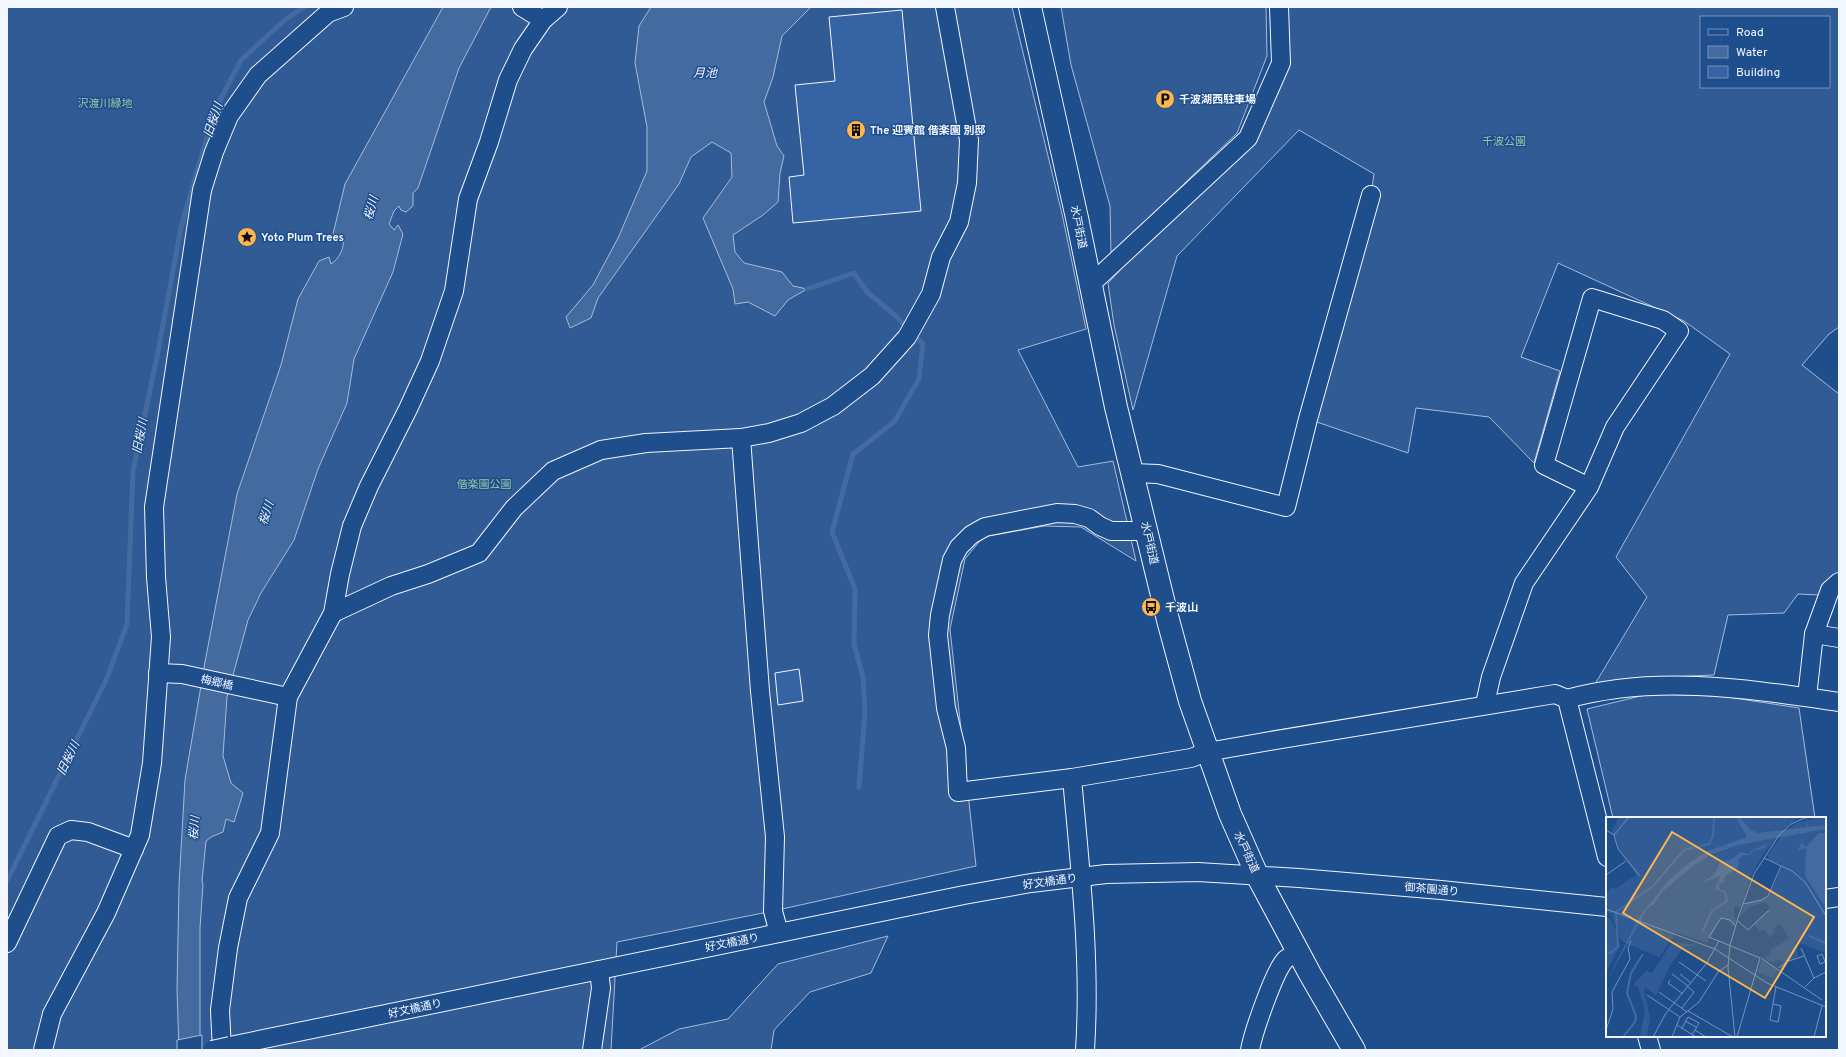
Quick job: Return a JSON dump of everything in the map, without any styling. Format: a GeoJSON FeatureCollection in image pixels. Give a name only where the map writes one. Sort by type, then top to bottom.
{"type":"FeatureCollection","features":[{"type":"Feature","properties":{"kind":"main road","name":"水戸街道"},"geometry":{"type":"LineString","coordinates":[[1030,7],[1077,218],[1116,407],[1148,531],[1168,620],[1190,701],[1230,814],[1257,875],[1354,1050]]}},
{"type":"Feature","properties":{"kind":"street"},"geometry":{"type":"LineString","coordinates":[[43,1050],[52,1014],[106,913],[140,835],[152,763],[161,637],[156,577],[154,507],[202,190],[214,152],[229,116],[258,75],[328,13],[344,7]]}},
{"type":"Feature","properties":{"kind":"street"},"geometry":{"type":"LineString","coordinates":[[226,1048],[220,1010],[228,948],[238,898],[270,833],[288,697],[333,613],[340,574],[352,526],[369,486],[430,361],[454,291],[468,199],[489,142],[508,80],[524,48],[543,20],[558,7]]}},
{"type":"Feature","properties":{"kind":"street"},"geometry":{"type":"LineString","coordinates":[[333,613],[391,586],[428,574],[479,553],[514,508],[553,471],[600,450],[646,443],[741,438],[769,433],[801,423],[833,406],[872,376],[907,337],[931,294],[941,257],[959,222],[967,183],[968,140],[945,7]]}},
{"type":"Feature","properties":{"kind":"street"},"geometry":{"type":"LineString","coordinates":[[1090,285],[1248,138],[1281,63],[1279,7]]}},
{"type":"Feature","properties":{"kind":"street"},"geometry":{"type":"LineString","coordinates":[[524,8],[543,20]]}},
{"type":"Feature","properties":{"kind":"street"},"geometry":{"type":"LineString","coordinates":[[1133,473],[1158,474],[1286,507],[1308,419],[1371,195]]}},
{"type":"Feature","properties":{"kind":"street"},"geometry":{"type":"LineString","coordinates":[[1485,704],[1491,677],[1524,583],[1589,487],[1615,427],[1679,330],[1663,320],[1592,298],[1544,466],[1589,487]]}},
{"type":"Feature","properties":{"kind":"street"},"geometry":{"type":"LineString","coordinates":[[741,438],[760,691],[775,837],[773,911],[779,933]]}},
{"type":"Feature","properties":{"kind":"street"},"geometry":{"type":"LineString","coordinates":[[1148,531],[1111,532],[1089,518],[1075,514],[1057,513],[985,527],[971,535],[958,547],[952,560],[940,615],[938,635],[946,708],[956,748],[958,792],[1072,778],[1191,758],[1207,752],[1485,704],[1555,694],[1567,699],[1581,695],[1637,686],[1717,686],[1839,702]]}},
{"type":"Feature","properties":{"kind":"street"},"geometry":{"type":"LineString","coordinates":[[1807,697],[1814,634],[1830,590],[1839,582]]}},
{"type":"Feature","properties":{"kind":"street"},"geometry":{"type":"LineString","coordinates":[[1814,634],[1839,638]]}},
{"type":"Feature","properties":{"kind":"street","name":"梅郷橋"},"geometry":{"type":"LineString","coordinates":[[158,673],[182,674],[288,697]]}},
{"type":"Feature","properties":{"kind":"street"},"geometry":{"type":"LineString","coordinates":[[1567,699],[1606,853]]}},
{"type":"Feature","properties":{"kind":"street"},"geometry":{"type":"LineString","coordinates":[[1072,778],[1082,876],[1081,894],[1086,946],[1085,1050]]}},
{"type":"Feature","properties":{"kind":"street"},"geometry":{"type":"LineString","coordinates":[[7,942],[58,836],[71,830],[88,832],[134,849]]}},
{"type":"Feature","properties":{"kind":"street","name":"好文橋通り"},"geometry":{"type":"LineString","coordinates":[[212,1050],[964,895],[1031,883],[1082,876],[1132,872],[1198,872],[1257,875]]}},
{"type":"Feature","properties":{"kind":"street","name":"御茶園通り"},"geometry":{"type":"LineString","coordinates":[[1257,875],[1441,890],[1606,907]]}},
{"type":"Feature","properties":{"kind":"street"},"geometry":{"type":"LineString","coordinates":[[1826,899],[1839,897]]}},
{"type":"Feature","properties":{"kind":"street"},"geometry":{"type":"LineString","coordinates":[[1250,1050],[1252,1038],[1277,973],[1285,960],[1298,951]]}},
{"type":"Feature","properties":{"kind":"street"},"geometry":{"type":"LineString","coordinates":[[592,1050],[601,988],[599,970]]}},
{"type":"Feature","properties":{"kind":"street"},"geometry":{"type":"LineString","coordinates":[[1648,1037],[1651,1050]]}},
{"type":"Feature","properties":{"kind":"shaded area","name":"偕楽園公園"},"geometry":{"type":"Polygon","coordinates":[[[7,7],[1012,7],[1062,214],[1086,329],[1018,350],[1078,467],[1113,461],[1136,561],[1081,527],[1044,526],[983,537],[965,559],[950,629],[976,866],[773,911],[617,942],[611,1050],[7,1050],[7,7]]]}},
{"type":"Feature","properties":{"kind":"shaded area","name":"千波湖西駐車場"},"geometry":{"type":"Polygon","coordinates":[[[1061,7],[1266,7],[1267,56],[1237,133],[1111,254],[1110,206],[1071,65],[1061,7]]]}},
{"type":"Feature","properties":{"kind":"shaded area","name":"千波公園"},"geometry":{"type":"Polygon","coordinates":[[[1279,7],[1839,7],[1839,327],[1829,334],[1802,365],[1839,394],[1839,575],[1819,595],[1798,594],[1784,613],[1728,615],[1714,675],[1639,678],[1595,684],[1647,597],[1616,557],[1730,354],[1684,321],[1558,263],[1521,357],[1560,371],[1534,463],[1489,417],[1416,408],[1408,453],[1308,419],[1371,195],[1374,174],[1299,130],[1177,256],[1133,410],[1114,325],[1108,283],[1208,176],[1248,138],[1281,63],[1279,7]]]}},
{"type":"Feature","properties":{"kind":"shaded area"},"geometry":{"type":"Polygon","coordinates":[[[1649,694],[1721,696],[1799,708],[1815,817],[1613,817],[1587,709],[1649,694]]]}},
{"type":"Feature","properties":{"kind":"shaded area"},"geometry":{"type":"Polygon","coordinates":[[[888,936],[871,973],[810,992],[774,1030],[771,1050],[639,1050],[679,1029],[728,1019],[778,964],[888,936]]]}},
{"type":"Feature","properties":{"kind":"water","name":"桜川"},"geometry":{"type":"Polygon","coordinates":[[[443,7],[491,7],[459,68],[418,188],[413,193],[413,206],[406,212],[401,210],[399,206],[394,211],[389,224],[394,230],[398,225],[403,234],[393,272],[354,359],[347,403],[318,469],[294,540],[261,593],[248,620],[227,697],[223,756],[231,783],[243,793],[234,822],[226,819],[223,832],[206,841],[202,881],[200,928],[200,1050],[179,1050],[177,989],[179,885],[185,780],[205,662],[237,494],[281,365],[298,299],[319,261],[329,257],[331,264],[339,256],[342,249],[343,238],[336,240],[333,234],[345,184],[443,7]]]}},
{"type":"Feature","properties":{"kind":"water","name":"月池"},"geometry":{"type":"Polygon","coordinates":[[[651,7],[811,7],[782,36],[773,77],[764,102],[777,146],[784,156],[780,173],[778,202],[763,215],[733,235],[735,252],[744,263],[782,272],[793,286],[807,289],[788,300],[775,316],[748,302],[735,304],[733,289],[703,218],[732,177],[731,153],[712,142],[691,157],[679,184],[598,298],[591,318],[570,328],[566,317],[593,285],[618,238],[647,171],[647,127],[635,63],[639,26],[651,7]]]}},
{"type":"Feature","properties":{"kind":"pier"},"geometry":{"type":"Polygon","coordinates":[[[202,1035],[202,1050],[177,1050],[177,1040],[202,1035]]]}},
{"type":"Feature","properties":{"kind":"building","name":"The 迎賓館 偕楽園 別邸"},"geometry":{"type":"Polygon","coordinates":[[[902,10],[921,211],[793,223],[789,177],[804,175],[795,85],[835,81],[829,17],[902,10]]]}},
{"type":"Feature","properties":{"kind":"building"},"geometry":{"type":"Polygon","coordinates":[[[799,669],[803,701],[778,705],[775,673],[799,669]]]}},
{"type":"Feature","properties":{"kind":"waterway","name":"旧桜川"},"geometry":{"type":"LineString","coordinates":[[7,881],[107,678],[127,624],[133,471],[158,352],[181,227],[215,110],[241,60],[286,19],[304,7]]}},
{"type":"Feature","properties":{"kind":"waterway"},"geometry":{"type":"LineString","coordinates":[[807,289],[854,273],[867,292],[896,316],[923,344],[919,379],[894,422],[853,454],[832,532],[855,589],[854,644],[863,677],[865,712],[859,787]]}},
{"type":"Feature","properties":{"kind":"place","name":"千波湖西駐車場"},"geometry":{"type":"Point","coordinates":[1165,99]}},
{"type":"Feature","properties":{"kind":"place","name":"The 迎賓館 偕楽園 別邸"},"geometry":{"type":"Point","coordinates":[856,130]}},
{"type":"Feature","properties":{"kind":"place","name":"Yoto Plum Trees"},"geometry":{"type":"Point","coordinates":[247,237]}},
{"type":"Feature","properties":{"kind":"place","name":"千波山"},"geometry":{"type":"Point","coordinates":[1151,607]}},
{"type":"Feature","properties":{"kind":"park label","name":"沢渡川緑地"},"geometry":{"type":"Point","coordinates":[105,103]}}]}
